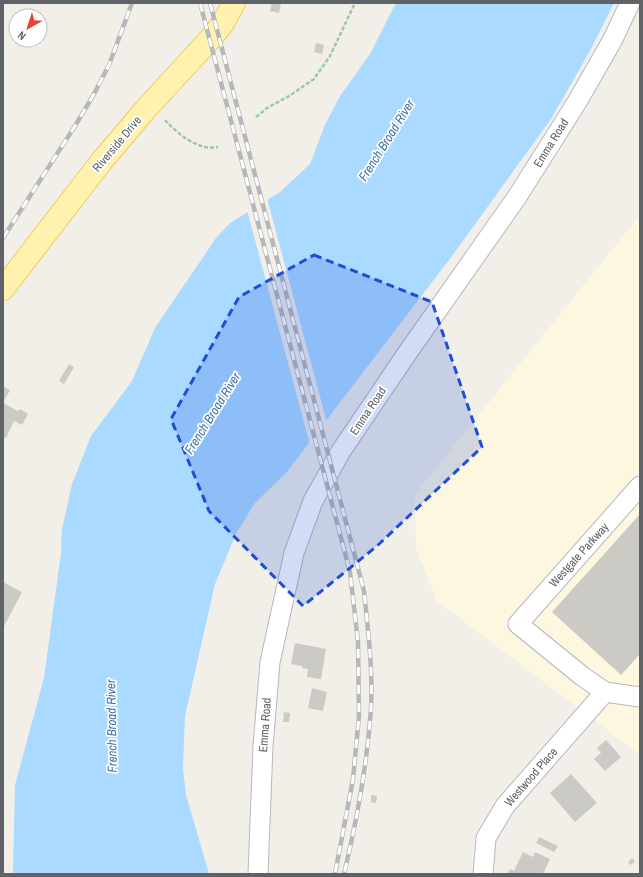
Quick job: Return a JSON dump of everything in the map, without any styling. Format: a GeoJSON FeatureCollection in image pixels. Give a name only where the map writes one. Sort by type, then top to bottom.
{"type":"FeatureCollection","features":[{"type":"Feature","properties":{"kind":"main road","name":"Riverside Drive"},"geometry":{"type":"LineString","coordinates":[[3,289],[101,162],[145,110],[212,37],[223,23],[234,3]]}},
{"type":"Feature","properties":{"kind":"street","name":"Emma Road"},"geometry":{"type":"LineString","coordinates":[[258,874],[263,746],[270,662],[294,553],[313,501],[346,444],[517,197],[577,102],[612,40],[630,3]]}},
{"type":"Feature","properties":{"kind":"street","name":"Westgate Parkway"},"geometry":{"type":"LineString","coordinates":[[605,692],[582,676],[518,624],[640,486]]}},
{"type":"Feature","properties":{"kind":"street"},"geometry":{"type":"LineString","coordinates":[[605,692],[640,697]]}},
{"type":"Feature","properties":{"kind":"street","name":"Westwood Place"},"geometry":{"type":"LineString","coordinates":[[483,874],[486,838],[505,806],[605,692]]}},
{"type":"Feature","properties":{"kind":"path"},"geometry":{"type":"LineString","coordinates":[[256,117],[267,108],[289,96],[314,79],[330,56],[355,3]]}},
{"type":"Feature","properties":{"kind":"path"},"geometry":{"type":"LineString","coordinates":[[165,120],[175,131],[196,144],[211,148],[218,147]]}},
{"type":"Feature","properties":{"kind":"highlighted area"},"geometry":{"type":"Polygon","coordinates":[[[314,255],[432,302],[482,447],[377,546],[303,606],[209,511],[171,419],[239,297],[314,255]]]}},
{"type":"Feature","properties":{"kind":"shaded area"},"geometry":{"type":"Polygon","coordinates":[[[640,215],[640,755],[437,601],[416,548],[415,494],[640,215]]]}},
{"type":"Feature","properties":{"kind":"water","name":"French Broad River"},"geometry":{"type":"Polygon","coordinates":[[[396,3],[614,3],[591,49],[551,119],[452,256],[286,473],[254,504],[236,534],[215,584],[185,716],[183,768],[186,795],[209,874],[13,874],[15,785],[44,678],[61,553],[62,529],[72,484],[91,436],[132,381],[155,328],[216,238],[230,223],[280,192],[310,164],[325,125],[340,96],[370,54],[396,3]]]}},
{"type":"Feature","properties":{"kind":"pier"},"geometry":{"type":"Polygon","coordinates":[[[267,198],[327,423],[310,445],[247,210],[267,198]]]}},
{"type":"Feature","properties":{"kind":"building"},"geometry":{"type":"Polygon","coordinates":[[[272,3],[281,3],[279,13],[270,11],[272,3]]]}},
{"type":"Feature","properties":{"kind":"building"},"geometry":{"type":"Polygon","coordinates":[[[316,43],[324,45],[322,54],[314,52],[316,43]]]}},
{"type":"Feature","properties":{"kind":"building"},"geometry":{"type":"Polygon","coordinates":[[[69,364],[74,367],[64,384],[59,381],[69,364]]]}},
{"type":"Feature","properties":{"kind":"building"},"geometry":{"type":"Polygon","coordinates":[[[3,386],[10,390],[3,403],[3,386]]]}},
{"type":"Feature","properties":{"kind":"building"},"geometry":{"type":"Polygon","coordinates":[[[3,403],[18,411],[20,409],[28,414],[22,425],[14,421],[6,438],[3,439],[3,403]]]}},
{"type":"Feature","properties":{"kind":"building"},"geometry":{"type":"Polygon","coordinates":[[[640,514],[640,654],[621,675],[552,612],[640,514]]]}},
{"type":"Feature","properties":{"kind":"building"},"geometry":{"type":"Polygon","coordinates":[[[3,582],[22,592],[3,628],[3,582]]]}},
{"type":"Feature","properties":{"kind":"building"},"geometry":{"type":"Polygon","coordinates":[[[295,643],[326,649],[321,679],[307,677],[308,669],[291,664],[295,643]]]}},
{"type":"Feature","properties":{"kind":"building"},"geometry":{"type":"Polygon","coordinates":[[[312,688],[327,692],[323,711],[308,708],[312,688]]]}},
{"type":"Feature","properties":{"kind":"building"},"geometry":{"type":"Polygon","coordinates":[[[284,712],[290,713],[289,722],[283,722],[284,712]]]}},
{"type":"Feature","properties":{"kind":"building"},"geometry":{"type":"Polygon","coordinates":[[[606,740],[621,757],[605,771],[594,759],[601,753],[597,748],[606,740]]]}},
{"type":"Feature","properties":{"kind":"building"},"geometry":{"type":"Polygon","coordinates":[[[571,774],[597,803],[575,822],[550,793],[571,774]]]}},
{"type":"Feature","properties":{"kind":"building"},"geometry":{"type":"Polygon","coordinates":[[[371,795],[377,796],[376,803],[371,802],[371,795]]]}},
{"type":"Feature","properties":{"kind":"building"},"geometry":{"type":"Polygon","coordinates":[[[539,837],[558,846],[554,852],[536,843],[539,837]]]}},
{"type":"Feature","properties":{"kind":"building"},"geometry":{"type":"Polygon","coordinates":[[[523,852],[533,857],[535,852],[550,859],[543,874],[507,874],[510,869],[514,871],[523,852]]]}},
{"type":"Feature","properties":{"kind":"building"},"geometry":{"type":"Polygon","coordinates":[[[632,858],[635,862],[630,865],[628,862],[632,858]]]}},
{"type":"Feature","properties":{"kind":"railway"},"geometry":{"type":"LineString","coordinates":[[3,238],[94,94],[109,65],[132,3]]}},
{"type":"Feature","properties":{"kind":"railway"},"geometry":{"type":"LineString","coordinates":[[200,3],[350,572],[358,642],[359,716],[353,779],[335,874]]}},
{"type":"Feature","properties":{"kind":"railway"},"geometry":{"type":"LineString","coordinates":[[210,3],[364,591],[371,665],[371,709],[361,792],[344,874]]}}]}
